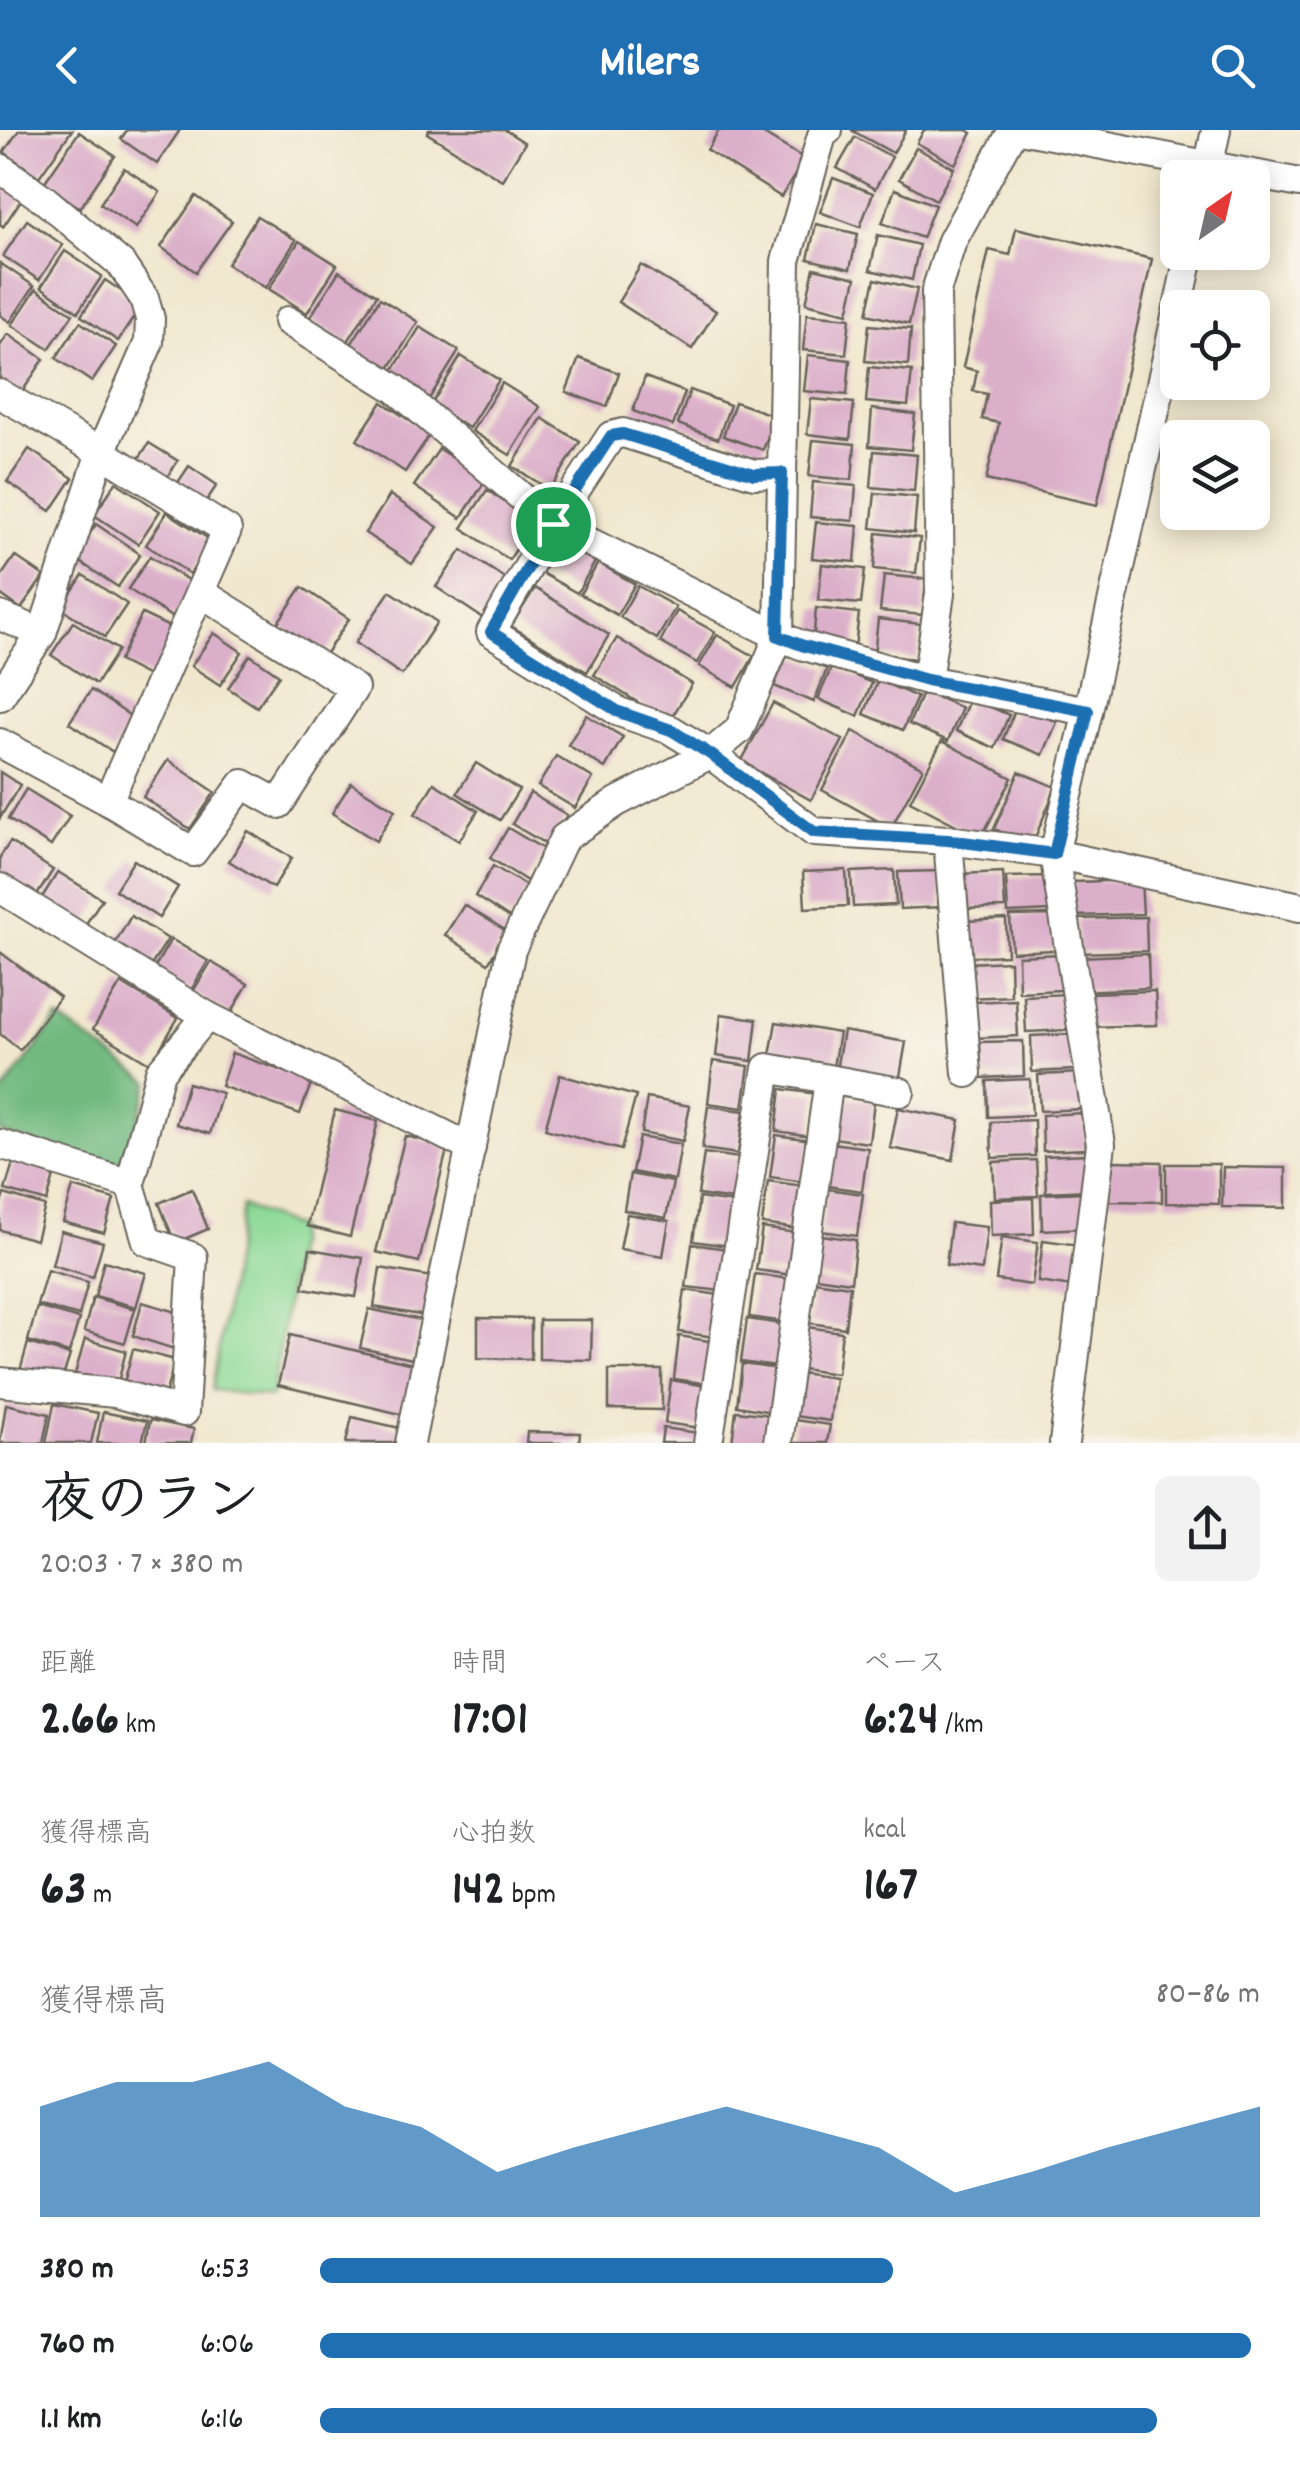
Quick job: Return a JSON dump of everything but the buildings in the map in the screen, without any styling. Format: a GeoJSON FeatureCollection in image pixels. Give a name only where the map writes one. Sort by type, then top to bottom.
{"type":"FeatureCollection","features":[{"type":"Feature","properties":{"kind":"street"},"geometry":{"type":"LineString","coordinates":[[927,680],[940,594],[936,291],[952,241],[1013,130]]}},
{"type":"Feature","properties":{"kind":"street"},"geometry":{"type":"LineString","coordinates":[[1026,130],[1160,161]]}},
{"type":"Feature","properties":{"kind":"street"},"geometry":{"type":"LineString","coordinates":[[1210,160],[1216,130]]}},
{"type":"Feature","properties":{"kind":"street"},"geometry":{"type":"LineString","coordinates":[[410,1443],[511,950],[564,838],[617,802],[710,754],[739,730],[778,636],[786,261],[821,132]]}},
{"type":"Feature","properties":{"kind":"street"},"geometry":{"type":"LineString","coordinates":[[0,168],[121,264],[144,298],[150,319],[149,342],[101,452],[42,633],[0,696]]}},
{"type":"Feature","properties":{"kind":"street"},"geometry":{"type":"LineString","coordinates":[[1270,179],[1300,183]]}},
{"type":"Feature","properties":{"kind":"street"},"geometry":{"type":"LineString","coordinates":[[288,321],[396,389],[553,524],[778,636],[927,680],[1088,711]]}},
{"type":"Feature","properties":{"kind":"street"},"geometry":{"type":"LineString","coordinates":[[1064,1443],[1100,1144],[1054,854],[1160,389]]}},
{"type":"Feature","properties":{"kind":"street"},"geometry":{"type":"LineString","coordinates":[[0,394],[227,530],[108,801]]}},
{"type":"Feature","properties":{"kind":"street"},"geometry":{"type":"LineString","coordinates":[[782,473],[754,474],[623,434],[611,436],[553,524],[491,632],[619,712],[671,730],[710,754],[814,832],[948,840],[1054,854],[1300,907]]}},
{"type":"Feature","properties":{"kind":"street"},"geometry":{"type":"LineString","coordinates":[[0,743],[192,852],[244,784],[279,804],[354,688],[200,592]]}},
{"type":"Feature","properties":{"kind":"street"},"geometry":{"type":"LineString","coordinates":[[0,616],[42,633]]}},
{"type":"Feature","properties":{"kind":"street"},"geometry":{"type":"LineString","coordinates":[[948,840],[966,1073]]}},
{"type":"Feature","properties":{"kind":"street"},"geometry":{"type":"LineString","coordinates":[[0,888],[207,1016],[471,1148]]}},
{"type":"Feature","properties":{"kind":"street"},"geometry":{"type":"LineString","coordinates":[[0,1382],[115,1393],[184,1412],[193,1257],[146,1241],[130,1184],[160,1072],[207,1016]]}},
{"type":"Feature","properties":{"kind":"street"},"geometry":{"type":"LineString","coordinates":[[708,1443],[767,1068],[900,1092]]}},
{"type":"Feature","properties":{"kind":"street"},"geometry":{"type":"LineString","coordinates":[[778,1443],[829,1080]]}},
{"type":"Feature","properties":{"kind":"street"},"geometry":{"type":"LineString","coordinates":[[0,1144],[130,1184]]}},
{"type":"Feature","properties":{"kind":"green space"},"geometry":{"type":"Polygon","coordinates":[[[58,1018],[150,1082],[121,1173],[0,1132],[0,1096],[58,1018]]]}},
{"type":"Feature","properties":{"kind":"green space"},"geometry":{"type":"Polygon","coordinates":[[[242,1206],[297,1228],[272,1397],[212,1390],[242,1206]]]}},
{"type":"Feature","properties":{"kind":"route"},"geometry":{"type":"LineString","coordinates":[[623,434],[754,474],[782,473],[778,636],[927,680],[1088,711],[1054,854],[948,840],[814,832],[710,754],[671,730],[619,712],[491,632],[553,524],[611,436],[623,434]]}}]}
